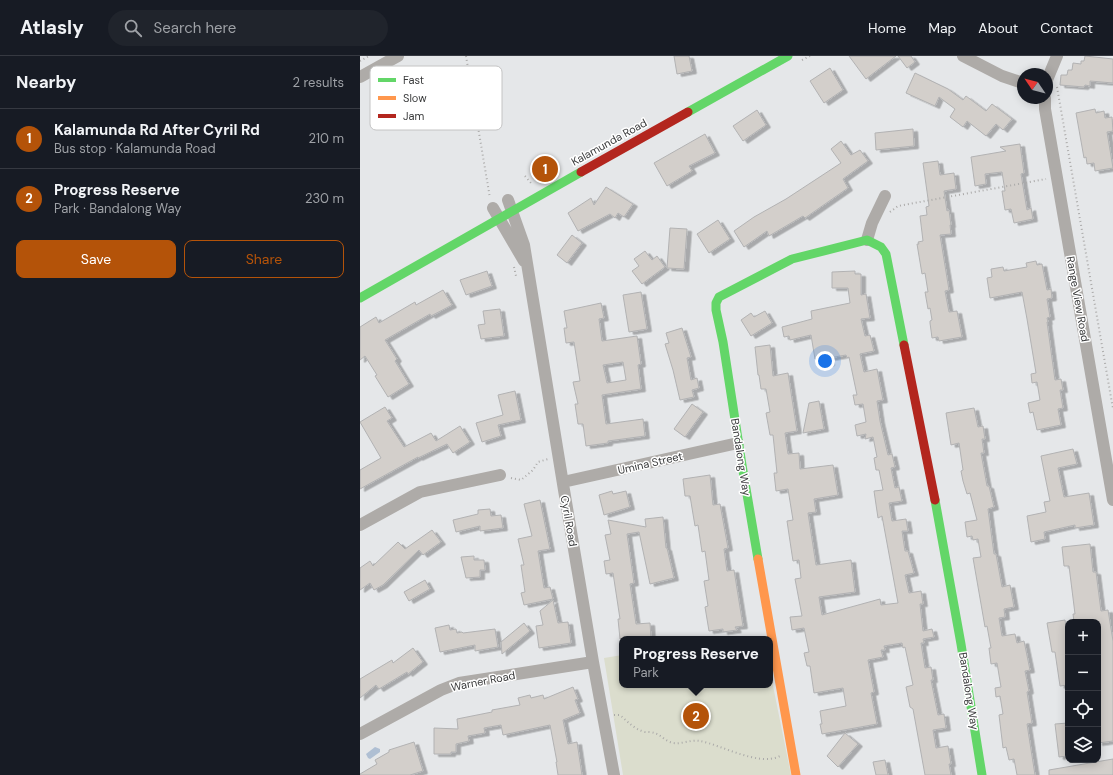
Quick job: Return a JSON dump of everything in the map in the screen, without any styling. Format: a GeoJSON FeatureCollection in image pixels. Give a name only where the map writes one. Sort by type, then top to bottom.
{"type":"FeatureCollection","features":[{"type":"Feature","properties":{"kind":"street"},"geometry":{"type":"LineString","coordinates":[[380,66],[398,56]]}},
{"type":"Feature","properties":{"kind":"street","name":"Kalamunda Road"},"geometry":{"type":"LineString","coordinates":[[360,298],[492,210],[512,203],[788,56]]}},
{"type":"Feature","properties":{"kind":"street"},"geometry":{"type":"LineString","coordinates":[[963,56],[1002,76],[1017,81]]}},
{"type":"Feature","properties":{"kind":"street"},"geometry":{"type":"LineString","coordinates":[[1053,77],[1057,56]]}},
{"type":"Feature","properties":{"kind":"street"},"geometry":{"type":"LineString","coordinates":[[360,77],[370,71]]}},
{"type":"Feature","properties":{"kind":"street","name":"Range View Road"},"geometry":{"type":"LineString","coordinates":[[1045,104],[1056,177],[1113,500]]}},
{"type":"Feature","properties":{"kind":"street"},"geometry":{"type":"LineString","coordinates":[[868,240],[872,223],[885,196]]}},
{"type":"Feature","properties":{"kind":"street","name":"Cyril Road"},"geometry":{"type":"LineString","coordinates":[[512,203],[524,245],[562,482],[614,775]]}},
{"type":"Feature","properties":{"kind":"street","name":"Cyril Road"},"geometry":{"type":"LineString","coordinates":[[492,210],[527,267]]}},
{"type":"Feature","properties":{"kind":"street","name":"Bandalong Way"},"geometry":{"type":"LineString","coordinates":[[771,636],[738,443],[716,303],[723,294],[792,259],[868,240],[881,247],[886,254],[934,492],[971,702],[982,775]]}},
{"type":"Feature","properties":{"kind":"street","name":"Umina Street"},"geometry":{"type":"LineString","coordinates":[[562,482],[738,443]]}},
{"type":"Feature","properties":{"kind":"street"},"geometry":{"type":"LineString","coordinates":[[360,525],[420,492],[500,475]]}},
{"type":"Feature","properties":{"kind":"street","name":"Bandalong Way"},"geometry":{"type":"LineString","coordinates":[[773,645],[796,775]]}},
{"type":"Feature","properties":{"kind":"street","name":"Warner Road"},"geometry":{"type":"LineString","coordinates":[[360,734],[442,690],[459,683],[593,662]]}},
{"type":"Feature","properties":{"kind":"path"},"geometry":{"type":"LineString","coordinates":[[360,61],[369,56]]}},
{"type":"Feature","properties":{"kind":"path"},"geometry":{"type":"LineString","coordinates":[[466,56],[468,66]]}},
{"type":"Feature","properties":{"kind":"path"},"geometry":{"type":"LineString","coordinates":[[1053,87],[1113,409]]}},
{"type":"Feature","properties":{"kind":"path"},"geometry":{"type":"LineString","coordinates":[[478,130],[492,210]]}},
{"type":"Feature","properties":{"kind":"path"},"geometry":{"type":"LineString","coordinates":[[889,213],[898,206],[1056,177]]}},
{"type":"Feature","properties":{"kind":"path"},"geometry":{"type":"LineString","coordinates":[[500,475],[521,480],[533,470],[538,462],[558,456]]}},
{"type":"Feature","properties":{"kind":"path"},"geometry":{"type":"LineString","coordinates":[[603,715],[620,714],[637,730],[655,733],[671,743],[696,740],[721,746],[736,754],[774,759],[782,755],[792,755]]}},
{"type":"Feature","properties":{"kind":"green space"},"geometry":{"type":"Polygon","coordinates":[[[619,656],[619,688],[773,688],[773,686],[791,775],[623,775],[604,658],[619,656]]]}},
{"type":"Feature","properties":{"kind":"water"},"geometry":{"type":"Polygon","coordinates":[[[375,747],[380,749],[380,752],[370,759],[368,758],[366,754],[375,747]]]}},
{"type":"Feature","properties":{"kind":"building"},"geometry":{"type":"Polygon","coordinates":[[[674,56],[689,56],[692,71],[677,74],[674,56]]]}},
{"type":"Feature","properties":{"kind":"building"},"geometry":{"type":"Polygon","coordinates":[[[849,56],[896,56],[866,79],[849,56]]]}},
{"type":"Feature","properties":{"kind":"building"},"geometry":{"type":"Polygon","coordinates":[[[898,56],[911,56],[915,62],[907,68],[898,56]]]}},
{"type":"Feature","properties":{"kind":"building"},"geometry":{"type":"Polygon","coordinates":[[[1085,56],[1113,59],[1113,83],[1090,81],[1090,86],[1085,85],[1084,87],[1060,85],[1061,75],[1067,75],[1068,70],[1072,70],[1073,63],[1081,64],[1081,61],[1084,61],[1085,56]]]}},
{"type":"Feature","properties":{"kind":"building"},"geometry":{"type":"Polygon","coordinates":[[[830,68],[843,90],[824,103],[810,81],[830,68]]]}},
{"type":"Feature","properties":{"kind":"building"},"geometry":{"type":"Polygon","coordinates":[[[915,73],[948,89],[963,100],[966,96],[986,111],[992,104],[1012,119],[1003,130],[996,124],[986,136],[967,121],[963,127],[950,117],[955,109],[939,97],[935,106],[906,93],[915,73]]]}},
{"type":"Feature","properties":{"kind":"building"},"geometry":{"type":"Polygon","coordinates":[[[1095,109],[1096,113],[1104,111],[1105,118],[1112,117],[1113,131],[1107,132],[1113,168],[1095,171],[1094,163],[1087,164],[1086,157],[1084,158],[1076,113],[1095,109]]]}},
{"type":"Feature","properties":{"kind":"building"},"geometry":{"type":"Polygon","coordinates":[[[757,110],[766,125],[743,141],[733,126],[757,110]]]}},
{"type":"Feature","properties":{"kind":"building"},"geometry":{"type":"Polygon","coordinates":[[[913,129],[914,146],[876,150],[875,133],[913,129]]]}},
{"type":"Feature","properties":{"kind":"building"},"geometry":{"type":"Polygon","coordinates":[[[705,134],[715,153],[689,166],[692,171],[667,186],[654,163],[705,134]]]}},
{"type":"Feature","properties":{"kind":"building"},"geometry":{"type":"Polygon","coordinates":[[[841,141],[851,155],[860,150],[868,161],[843,179],[848,188],[805,218],[803,216],[769,236],[767,231],[744,247],[734,231],[841,163],[831,149],[841,141]]]}},
{"type":"Feature","properties":{"kind":"building"},"geometry":{"type":"Polygon","coordinates":[[[1020,144],[1024,173],[1021,174],[1027,210],[1031,208],[1033,219],[1014,223],[1011,209],[1005,210],[1002,191],[1005,191],[1002,172],[985,174],[986,184],[975,186],[971,157],[1006,151],[1000,147],[1020,144]]]}},
{"type":"Feature","properties":{"kind":"building"},"geometry":{"type":"Polygon","coordinates":[[[938,161],[940,175],[954,173],[956,189],[944,191],[947,211],[949,210],[951,234],[940,235],[949,290],[945,291],[949,312],[957,311],[962,337],[939,341],[938,337],[932,338],[930,321],[932,320],[930,308],[928,309],[925,292],[928,292],[925,273],[922,274],[917,244],[919,244],[918,242],[923,241],[920,216],[927,215],[926,207],[929,206],[923,163],[938,161]]]}},
{"type":"Feature","properties":{"kind":"building"},"geometry":{"type":"Polygon","coordinates":[[[606,187],[633,204],[624,217],[618,213],[615,218],[610,214],[578,231],[568,213],[591,198],[594,205],[606,187]]]}},
{"type":"Feature","properties":{"kind":"building"},"geometry":{"type":"Polygon","coordinates":[[[718,220],[730,239],[709,253],[697,234],[718,220]]]}},
{"type":"Feature","properties":{"kind":"building"},"geometry":{"type":"Polygon","coordinates":[[[670,228],[687,229],[684,269],[667,268],[670,228]]]}},
{"type":"Feature","properties":{"kind":"building"},"geometry":{"type":"Polygon","coordinates":[[[572,235],[582,243],[567,263],[557,255],[572,235]]]}},
{"type":"Feature","properties":{"kind":"building"},"geometry":{"type":"Polygon","coordinates":[[[645,251],[652,260],[657,256],[665,267],[642,284],[632,271],[639,266],[634,259],[645,251]]]}},
{"type":"Feature","properties":{"kind":"building"},"geometry":{"type":"Polygon","coordinates":[[[1036,261],[1037,265],[1042,264],[1047,290],[1051,289],[1052,298],[1047,299],[1050,317],[1047,318],[1047,322],[1055,380],[1061,379],[1063,390],[1060,390],[1063,408],[1058,409],[1061,425],[1037,430],[1033,412],[1030,413],[1028,403],[1040,400],[1037,382],[1032,383],[1031,374],[1036,373],[1022,292],[990,298],[987,278],[992,277],[991,269],[1003,267],[1004,271],[1027,267],[1026,263],[1036,261]]]}},
{"type":"Feature","properties":{"kind":"building"},"geometry":{"type":"Polygon","coordinates":[[[487,271],[492,286],[466,295],[460,280],[487,271]]]}},
{"type":"Feature","properties":{"kind":"building"},"geometry":{"type":"Polygon","coordinates":[[[855,271],[855,274],[861,274],[861,295],[866,294],[870,318],[861,319],[865,336],[870,335],[874,351],[860,354],[864,372],[877,369],[883,400],[877,401],[880,421],[888,455],[892,454],[895,467],[891,468],[895,488],[899,487],[902,501],[889,503],[892,521],[906,519],[908,531],[902,531],[905,551],[908,551],[914,573],[905,575],[909,593],[921,591],[923,604],[920,604],[923,631],[932,629],[934,637],[923,639],[924,643],[921,643],[925,668],[931,667],[933,680],[931,680],[938,715],[944,714],[946,728],[933,730],[936,748],[948,746],[951,775],[925,775],[913,709],[910,707],[906,687],[913,685],[905,647],[903,648],[902,643],[884,646],[885,650],[881,650],[883,657],[868,660],[874,692],[871,693],[877,724],[822,734],[820,711],[846,706],[843,688],[814,693],[810,666],[807,666],[804,653],[809,652],[804,628],[792,630],[790,617],[802,616],[795,579],[801,578],[799,560],[793,561],[787,521],[793,520],[788,489],[776,491],[774,473],[777,473],[773,435],[770,435],[766,413],[770,412],[766,389],[761,389],[755,347],[770,345],[773,376],[788,373],[797,431],[785,433],[788,454],[799,453],[800,469],[833,465],[838,495],[814,499],[816,512],[808,513],[816,565],[851,560],[855,592],[819,597],[822,615],[880,599],[881,605],[898,603],[882,516],[878,518],[874,491],[883,490],[879,470],[876,470],[874,458],[877,457],[873,437],[865,439],[866,434],[857,436],[855,425],[866,422],[863,404],[855,405],[853,395],[857,395],[849,357],[847,358],[846,355],[829,358],[830,363],[821,364],[819,359],[815,359],[811,335],[790,340],[789,336],[784,337],[782,327],[812,319],[811,311],[850,303],[848,288],[832,288],[832,272],[855,271]]]}},
{"type":"Feature","properties":{"kind":"building"},"geometry":{"type":"Polygon","coordinates":[[[443,290],[452,305],[431,316],[430,314],[385,340],[397,359],[395,361],[409,384],[388,397],[365,356],[360,360],[360,327],[376,317],[379,323],[415,302],[416,305],[443,290]]]}},
{"type":"Feature","properties":{"kind":"building"},"geometry":{"type":"Polygon","coordinates":[[[641,292],[647,329],[629,332],[623,295],[641,292]]]}},
{"type":"Feature","properties":{"kind":"building"},"geometry":{"type":"Polygon","coordinates":[[[601,303],[604,318],[599,319],[602,341],[637,336],[641,364],[638,365],[641,389],[602,395],[606,424],[643,419],[645,436],[608,441],[608,443],[586,446],[583,424],[578,424],[575,404],[578,404],[573,382],[580,381],[574,342],[566,343],[564,328],[567,328],[564,311],[601,303]],[[623,362],[603,365],[607,383],[626,380],[623,362]]]}},
{"type":"Feature","properties":{"kind":"building"},"geometry":{"type":"Polygon","coordinates":[[[500,309],[504,336],[481,339],[478,325],[485,324],[483,311],[500,309]]]}},
{"type":"Feature","properties":{"kind":"building"},"geometry":{"type":"Polygon","coordinates":[[[765,311],[772,323],[751,336],[741,320],[751,313],[754,317],[765,311]]]}},
{"type":"Feature","properties":{"kind":"building"},"geometry":{"type":"Polygon","coordinates":[[[682,328],[691,357],[687,358],[691,380],[697,378],[699,388],[692,390],[694,397],[680,400],[665,344],[669,343],[666,333],[682,328]]]}},
{"type":"Feature","properties":{"kind":"building"},"geometry":{"type":"Polygon","coordinates":[[[515,391],[521,420],[498,425],[501,436],[482,442],[476,423],[503,415],[498,395],[515,391]]]}},
{"type":"Feature","properties":{"kind":"building"},"geometry":{"type":"Polygon","coordinates":[[[819,401],[824,429],[803,433],[809,403],[819,401]]]}},
{"type":"Feature","properties":{"kind":"building"},"geometry":{"type":"Polygon","coordinates":[[[692,404],[703,412],[685,437],[674,429],[692,404]]]}},
{"type":"Feature","properties":{"kind":"building"},"geometry":{"type":"Polygon","coordinates":[[[385,407],[392,418],[387,421],[404,447],[431,433],[436,441],[460,426],[470,442],[453,453],[447,444],[418,457],[360,489],[360,470],[381,458],[360,422],[385,407]]]}},
{"type":"Feature","properties":{"kind":"building"},"geometry":{"type":"Polygon","coordinates":[[[974,408],[978,427],[983,426],[985,439],[982,439],[984,453],[981,453],[987,486],[989,486],[994,507],[988,509],[994,554],[996,554],[1002,587],[1010,585],[1014,607],[1004,609],[1005,617],[999,618],[1002,636],[1015,634],[1017,643],[1024,641],[1030,670],[1025,671],[1029,691],[1027,692],[1032,723],[1027,724],[1035,775],[1017,775],[1014,759],[1009,760],[1006,747],[1003,748],[999,715],[1003,714],[1000,696],[996,697],[995,688],[1001,687],[997,663],[991,664],[989,648],[991,648],[987,626],[985,627],[973,558],[981,557],[978,539],[973,540],[972,536],[967,537],[965,522],[977,520],[970,493],[967,494],[963,481],[959,443],[951,445],[946,413],[974,408]]]}},
{"type":"Feature","properties":{"kind":"building"},"geometry":{"type":"Polygon","coordinates":[[[1073,449],[1077,464],[1058,468],[1064,497],[1089,493],[1094,525],[1075,528],[1075,525],[1044,532],[1045,539],[1031,542],[1027,516],[1046,512],[1044,502],[1050,501],[1041,456],[1073,449]]]}},
{"type":"Feature","properties":{"kind":"building"},"geometry":{"type":"Polygon","coordinates":[[[710,475],[713,505],[720,504],[728,548],[724,549],[727,571],[734,570],[743,626],[735,627],[737,630],[723,632],[723,629],[709,631],[705,607],[708,606],[704,581],[709,580],[705,551],[702,552],[698,525],[695,526],[690,496],[685,496],[683,479],[710,475]]]}},
{"type":"Feature","properties":{"kind":"building"},"geometry":{"type":"Polygon","coordinates":[[[612,491],[613,494],[626,491],[630,507],[604,515],[599,495],[612,491]]]}},
{"type":"Feature","properties":{"kind":"building"},"geometry":{"type":"Polygon","coordinates":[[[540,500],[550,549],[538,551],[544,588],[550,587],[553,599],[524,605],[521,593],[525,592],[521,565],[524,565],[518,539],[532,536],[524,504],[540,500]]]}},
{"type":"Feature","properties":{"kind":"building"},"geometry":{"type":"Polygon","coordinates":[[[490,509],[491,516],[501,515],[503,528],[480,531],[480,526],[456,532],[453,520],[478,514],[478,510],[490,509]]]}},
{"type":"Feature","properties":{"kind":"building"},"geometry":{"type":"Polygon","coordinates":[[[663,517],[666,548],[674,578],[650,584],[639,532],[627,534],[634,583],[630,584],[636,624],[650,623],[651,636],[620,636],[618,619],[620,619],[613,573],[606,574],[604,561],[610,560],[605,535],[611,534],[608,520],[646,527],[645,519],[663,517]]]}},
{"type":"Feature","properties":{"kind":"building"},"geometry":{"type":"Polygon","coordinates":[[[432,530],[441,542],[423,555],[419,550],[383,585],[374,590],[370,583],[360,590],[360,568],[370,561],[373,566],[398,542],[405,549],[432,530]]]}},
{"type":"Feature","properties":{"kind":"building"},"geometry":{"type":"Polygon","coordinates":[[[1090,544],[1093,572],[1096,572],[1101,611],[1108,610],[1113,641],[1113,741],[1101,743],[1101,619],[1074,619],[1073,614],[1075,614],[1069,566],[1064,566],[1062,547],[1090,544]]]}},
{"type":"Feature","properties":{"kind":"building"},"geometry":{"type":"Polygon","coordinates":[[[474,556],[474,560],[484,560],[485,570],[480,570],[480,577],[466,578],[461,557],[474,556]]]}},
{"type":"Feature","properties":{"kind":"building"},"geometry":{"type":"Polygon","coordinates":[[[425,580],[430,589],[409,601],[404,592],[425,580]]]}},
{"type":"Feature","properties":{"kind":"building"},"geometry":{"type":"Polygon","coordinates":[[[553,600],[558,623],[568,622],[571,643],[539,648],[536,626],[543,625],[540,611],[553,600]]]}},
{"type":"Feature","properties":{"kind":"building"},"geometry":{"type":"Polygon","coordinates":[[[1065,620],[1065,685],[1060,686],[1055,652],[1052,652],[1047,623],[1065,620]]]}},
{"type":"Feature","properties":{"kind":"building"},"geometry":{"type":"Polygon","coordinates":[[[524,623],[530,631],[502,654],[501,642],[524,623]]]}},
{"type":"Feature","properties":{"kind":"building"},"geometry":{"type":"Polygon","coordinates":[[[449,625],[450,630],[456,629],[457,633],[495,629],[498,647],[475,651],[475,645],[440,652],[435,628],[449,625]]]}},
{"type":"Feature","properties":{"kind":"building"},"geometry":{"type":"Polygon","coordinates":[[[413,648],[423,662],[408,674],[407,672],[379,689],[376,685],[360,698],[360,679],[392,660],[393,663],[413,648]]]}},
{"type":"Feature","properties":{"kind":"building"},"geometry":{"type":"Polygon","coordinates":[[[573,687],[578,699],[575,700],[580,713],[563,720],[568,744],[577,742],[582,775],[558,775],[550,725],[503,735],[501,725],[484,728],[485,733],[468,736],[469,741],[456,744],[456,752],[451,752],[451,754],[434,754],[434,728],[458,729],[457,719],[520,705],[518,698],[530,695],[531,698],[543,695],[544,699],[573,687]]]}},
{"type":"Feature","properties":{"kind":"building"},"geometry":{"type":"Polygon","coordinates":[[[1065,723],[1065,756],[1059,757],[1055,724],[1065,723]]]}},
{"type":"Feature","properties":{"kind":"building"},"geometry":{"type":"Polygon","coordinates":[[[845,733],[858,744],[838,767],[827,756],[845,733]]]}},
{"type":"Feature","properties":{"kind":"building"},"geometry":{"type":"Polygon","coordinates":[[[414,742],[423,771],[410,775],[360,775],[377,764],[375,760],[389,752],[389,750],[414,742]]]}},
{"type":"Feature","properties":{"kind":"building"},"geometry":{"type":"Polygon","coordinates":[[[1113,759],[1113,775],[1049,775],[1049,770],[1090,763],[1101,763],[1101,761],[1113,759]]]}},
{"type":"Feature","properties":{"kind":"building"},"geometry":{"type":"Polygon","coordinates":[[[885,760],[888,775],[876,775],[873,762],[885,760]]]}},
{"type":"Feature","properties":{"kind":"traffic: fast"},"geometry":{"type":"LineString","coordinates":[[688,112],[788,56]]}},
{"type":"Feature","properties":{"kind":"traffic: fast"},"geometry":{"type":"LineString","coordinates":[[360,298],[581,172]]}},
{"type":"Feature","properties":{"kind":"traffic: fast"},"geometry":{"type":"LineString","coordinates":[[758,559],[723,342],[716,310],[716,303],[719,297],[792,259],[867,240],[881,247],[886,254],[904,345]]}},
{"type":"Feature","properties":{"kind":"traffic: fast"},"geometry":{"type":"LineString","coordinates":[[935,500],[961,644],[982,775]]}},
{"type":"Feature","properties":{"kind":"traffic: slow"},"geometry":{"type":"LineString","coordinates":[[758,559],[772,636]]}},
{"type":"Feature","properties":{"kind":"traffic: slow"},"geometry":{"type":"LineString","coordinates":[[773,644],[796,775]]}},
{"type":"Feature","properties":{"kind":"traffic: jam"},"geometry":{"type":"LineString","coordinates":[[581,172],[688,112]]}},
{"type":"Feature","properties":{"kind":"traffic: jam"},"geometry":{"type":"LineString","coordinates":[[904,345],[935,500]]}},
{"type":"Feature","properties":{"kind":"place","name":"Kalamunda Rd After Cyril Rd"},"geometry":{"type":"Point","coordinates":[545,169]}},
{"type":"Feature","properties":{"kind":"place","name":"Progress Reserve"},"geometry":{"type":"Point","coordinates":[696,716]}}]}
